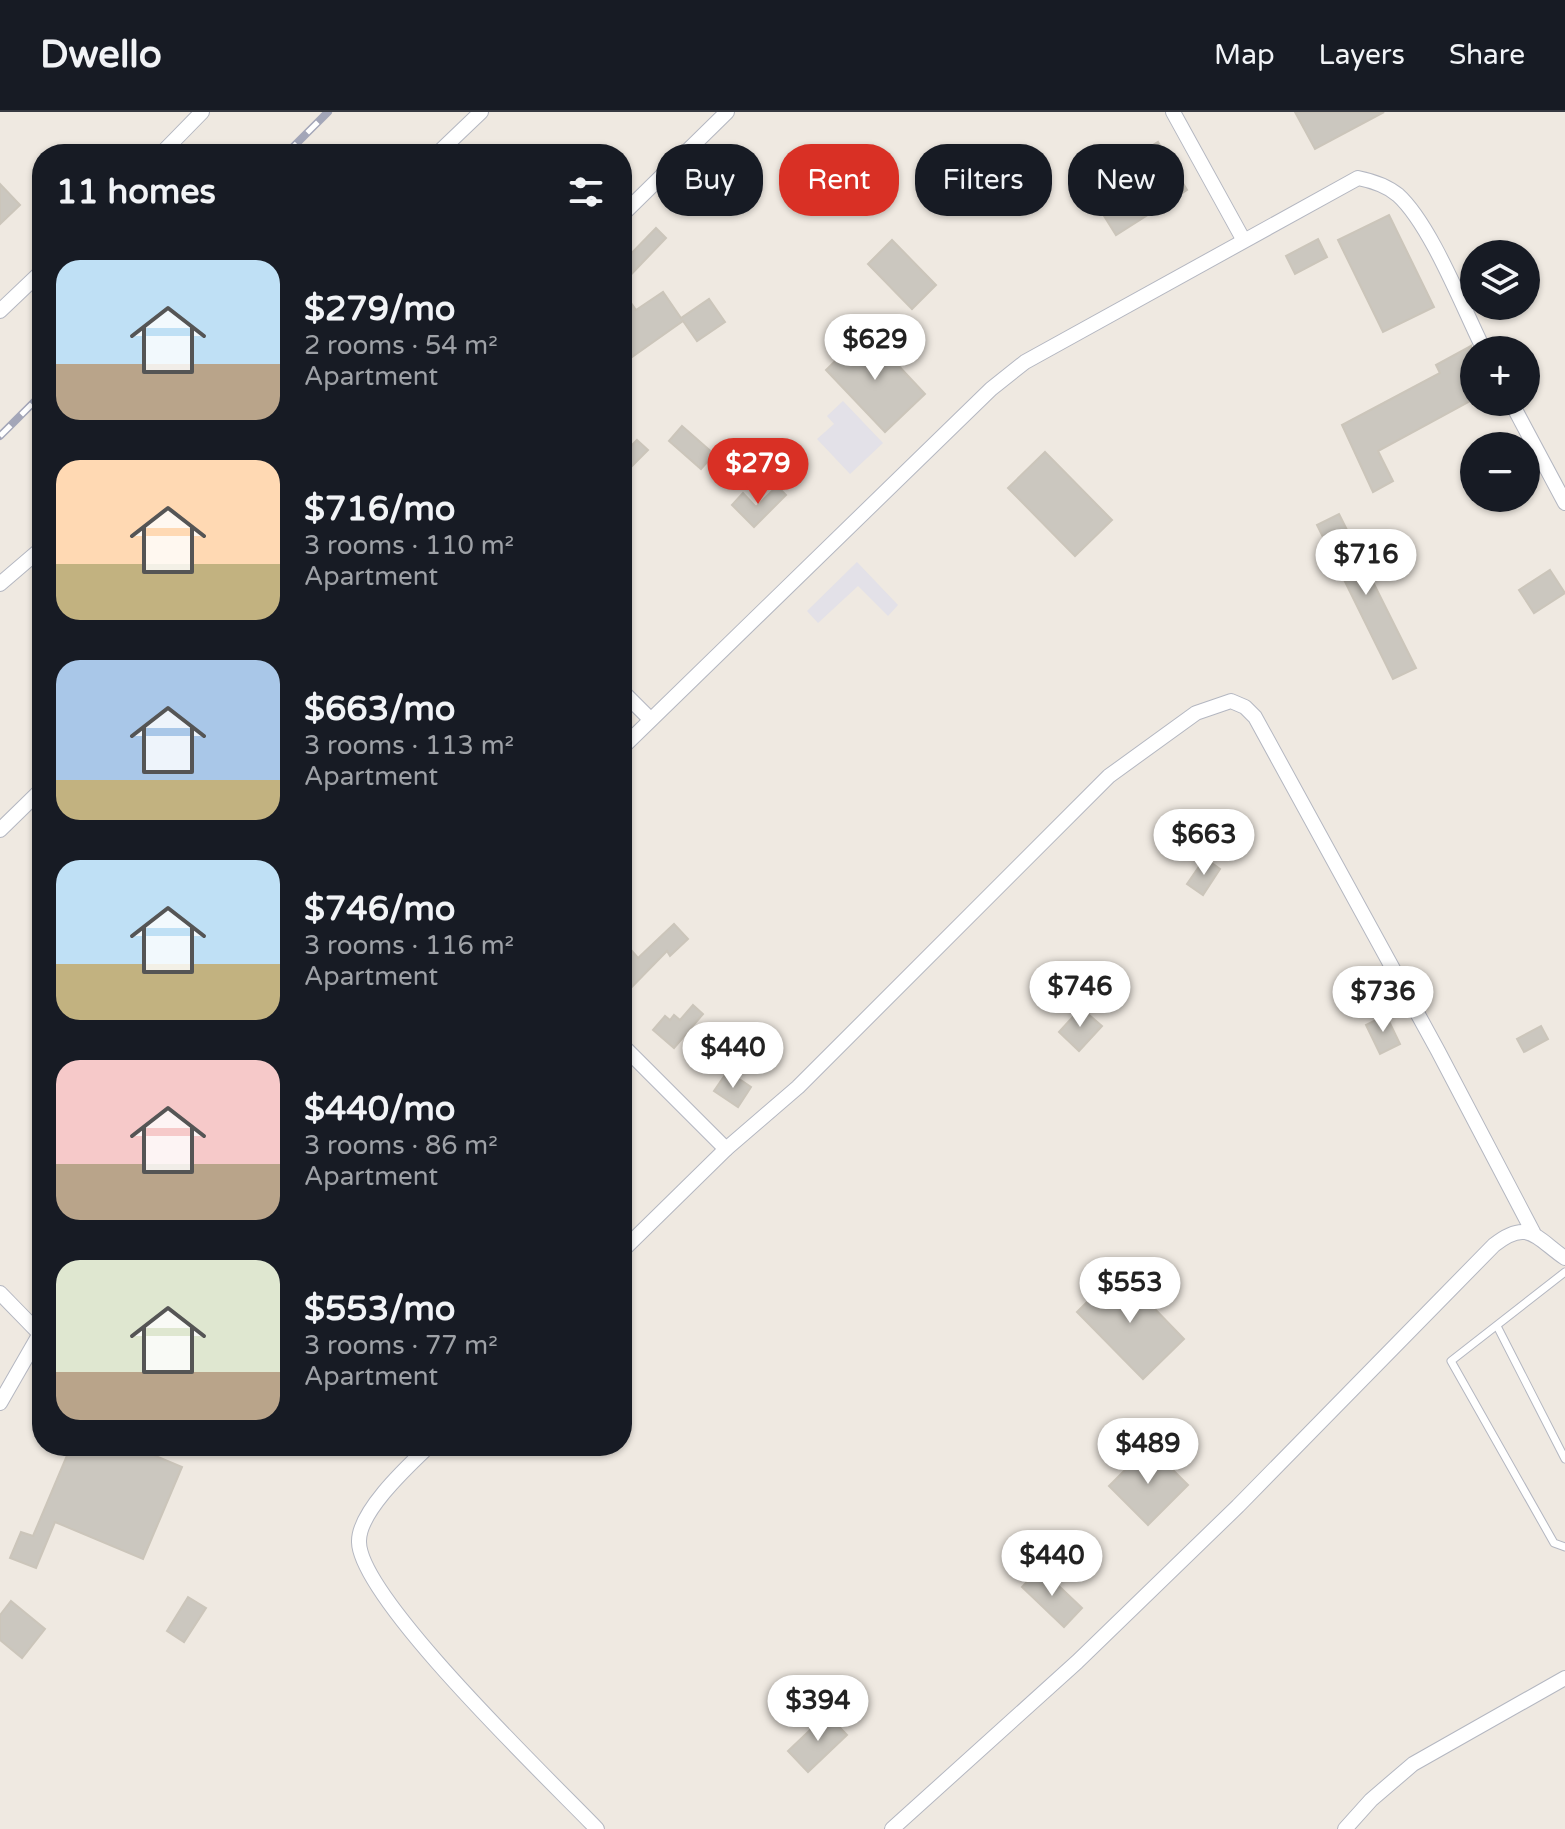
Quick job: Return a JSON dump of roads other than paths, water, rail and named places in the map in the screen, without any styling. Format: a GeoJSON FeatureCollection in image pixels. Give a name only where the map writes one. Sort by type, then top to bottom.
{"type":"FeatureCollection","features":[{"type":"Feature","properties":{"kind":"street"},"geometry":{"type":"LineString","coordinates":[[171,144],[202,112]]}},
{"type":"Feature","properties":{"kind":"street"},"geometry":{"type":"LineString","coordinates":[[447,144],[481,112]]}},
{"type":"Feature","properties":{"kind":"street"},"geometry":{"type":"LineString","coordinates":[[632,205],[727,112]]}},
{"type":"Feature","properties":{"kind":"street"},"geometry":{"type":"LineString","coordinates":[[1173,112],[1243,239]]}},
{"type":"Feature","properties":{"kind":"street"},"geometry":{"type":"LineString","coordinates":[[632,738],[991,389],[1025,362],[1358,178],[1379,183],[1398,195],[1418,219],[1477,336]]}},
{"type":"Feature","properties":{"kind":"street"},"geometry":{"type":"LineString","coordinates":[[0,311],[32,281]]}},
{"type":"Feature","properties":{"kind":"street"},"geometry":{"type":"LineString","coordinates":[[1518,416],[1565,503]]}},
{"type":"Feature","properties":{"kind":"street"},"geometry":{"type":"LineString","coordinates":[[0,584],[32,557]]}},
{"type":"Feature","properties":{"kind":"street"},"geometry":{"type":"LineString","coordinates":[[632,701],[650,719]]}},
{"type":"Feature","properties":{"kind":"street"},"geometry":{"type":"LineString","coordinates":[[632,1241],[726,1149],[798,1087],[1109,776],[1196,713],[1231,701],[1245,707],[1255,717],[1533,1232],[1565,1258]]}},
{"type":"Feature","properties":{"kind":"street"},"geometry":{"type":"LineString","coordinates":[[0,830],[32,799]]}},
{"type":"Feature","properties":{"kind":"street"},"geometry":{"type":"LineString","coordinates":[[632,1055],[726,1149]]}},
{"type":"Feature","properties":{"kind":"street"},"geometry":{"type":"LineString","coordinates":[[892,1829],[1077,1662],[1238,1506],[1472,1263],[1510,1232],[1533,1232]]}},
{"type":"Feature","properties":{"kind":"street"},"geometry":{"type":"LineString","coordinates":[[0,1293],[32,1324]]}},
{"type":"Feature","properties":{"kind":"street"},"geometry":{"type":"LineString","coordinates":[[0,1403],[32,1346]]}},
{"type":"Feature","properties":{"kind":"street"},"geometry":{"type":"LineString","coordinates":[[420,1456],[371,1510],[359,1540],[364,1568],[431,1656],[597,1829]]}},
{"type":"Feature","properties":{"kind":"street"},"geometry":{"type":"LineString","coordinates":[[1345,1829],[1371,1800],[1413,1764],[1565,1678]]}},
{"type":"Feature","properties":{"kind":"lane"},"geometry":{"type":"LineString","coordinates":[[1565,1272],[1451,1361],[1554,1543],[1565,1547]]}},
{"type":"Feature","properties":{"kind":"lane"},"geometry":{"type":"LineString","coordinates":[[1497,1326],[1565,1459]]}},
{"type":"Feature","properties":{"kind":"railway"},"geometry":{"type":"LineString","coordinates":[[296,144],[328,112]]}},
{"type":"Feature","properties":{"kind":"railway"},"geometry":{"type":"LineString","coordinates":[[0,436],[32,404]]}}]}
